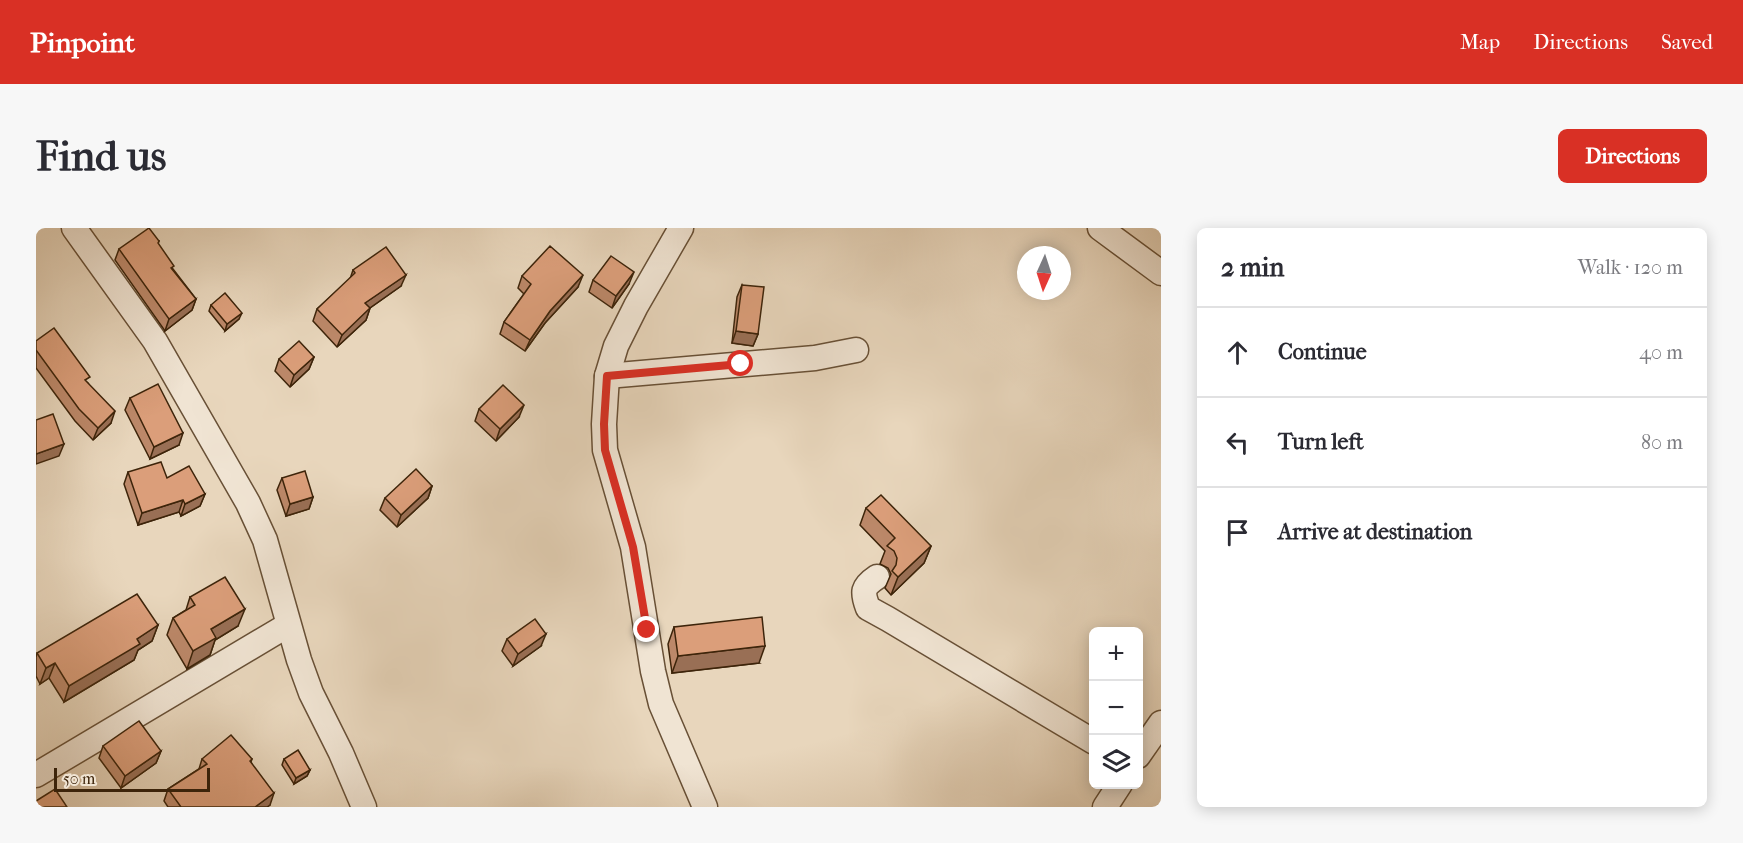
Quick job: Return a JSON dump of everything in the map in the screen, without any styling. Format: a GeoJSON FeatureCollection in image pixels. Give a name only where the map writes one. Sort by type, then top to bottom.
{"type":"FeatureCollection","features":[{"type":"Feature","properties":{"kind":"street"},"geometry":{"type":"LineString","coordinates":[[74,228],[155,341],[234,477],[265,540],[288,625],[311,693],[341,753],[364,807]]}},
{"type":"Feature","properties":{"kind":"street"},"geometry":{"type":"LineString","coordinates":[[681,228],[616,345],[607,376],[605,450],[633,547],[653,671],[661,704],[705,807]]}},
{"type":"Feature","properties":{"kind":"street"},"geometry":{"type":"LineString","coordinates":[[1100,228],[1161,273]]}},
{"type":"Feature","properties":{"kind":"street"},"geometry":{"type":"LineString","coordinates":[[607,376],[814,358],[856,350]]}},
{"type":"Feature","properties":{"kind":"street"},"geometry":{"type":"LineString","coordinates":[[877,577],[868,583],[863,594],[868,608],[1089,739]]}},
{"type":"Feature","properties":{"kind":"street"},"geometry":{"type":"LineString","coordinates":[[36,775],[288,625]]}},
{"type":"Feature","properties":{"kind":"street"},"geometry":{"type":"LineString","coordinates":[[1143,749],[1161,723]]}},
{"type":"Feature","properties":{"kind":"street"},"geometry":{"type":"LineString","coordinates":[[1105,807],[1117,789]]}},
{"type":"Feature","properties":{"kind":"building"},"geometry":{"type":"Polygon","coordinates":[[[149,228],[174,266],[171,268],[196,299],[169,319],[119,249],[149,228]]]}},
{"type":"Feature","properties":{"kind":"building"},"geometry":{"type":"Polygon","coordinates":[[[550,246],[583,275],[550,311],[530,340],[504,322],[531,284],[522,276],[550,246]]]}},
{"type":"Feature","properties":{"kind":"building"},"geometry":{"type":"Polygon","coordinates":[[[386,247],[406,275],[365,303],[370,308],[342,335],[317,309],[355,273],[353,270],[386,247]]]}},
{"type":"Feature","properties":{"kind":"building"},"geometry":{"type":"Polygon","coordinates":[[[611,256],[634,272],[616,296],[593,280],[611,256]]]}},
{"type":"Feature","properties":{"kind":"building"},"geometry":{"type":"Polygon","coordinates":[[[742,285],[764,287],[758,334],[736,331],[742,285]]]}},
{"type":"Feature","properties":{"kind":"building"},"geometry":{"type":"Polygon","coordinates":[[[225,293],[242,313],[227,324],[211,305],[225,293]]]}},
{"type":"Feature","properties":{"kind":"building"},"geometry":{"type":"Polygon","coordinates":[[[54,328],[90,377],[85,380],[115,411],[98,428],[79,409],[36,350],[36,341],[54,328]]]}},
{"type":"Feature","properties":{"kind":"building"},"geometry":{"type":"Polygon","coordinates":[[[299,341],[314,357],[294,375],[279,359],[299,341]]]}},
{"type":"Feature","properties":{"kind":"building"},"geometry":{"type":"Polygon","coordinates":[[[158,384],[183,433],[154,447],[130,398],[158,384]]]}},
{"type":"Feature","properties":{"kind":"building"},"geometry":{"type":"Polygon","coordinates":[[[503,385],[524,405],[500,429],[479,409],[503,385]]]}},
{"type":"Feature","properties":{"kind":"building"},"geometry":{"type":"Polygon","coordinates":[[[53,414],[64,444],[36,454],[36,420],[53,414]]]}},
{"type":"Feature","properties":{"kind":"building"},"geometry":{"type":"Polygon","coordinates":[[[161,462],[167,478],[189,466],[205,494],[185,504],[183,500],[142,513],[128,472],[161,462]]]}},
{"type":"Feature","properties":{"kind":"building"},"geometry":{"type":"Polygon","coordinates":[[[416,469],[432,486],[401,515],[385,498],[416,469]]]}},
{"type":"Feature","properties":{"kind":"building"},"geometry":{"type":"Polygon","coordinates":[[[305,471],[313,497],[290,504],[282,478],[305,471]]]}},
{"type":"Feature","properties":{"kind":"building"},"geometry":{"type":"Polygon","coordinates":[[[881,495],[931,546],[898,577],[892,571],[897,558],[894,551],[887,546],[895,538],[866,508],[881,495]]]}},
{"type":"Feature","properties":{"kind":"building"},"geometry":{"type":"Polygon","coordinates":[[[225,577],[245,609],[211,629],[216,638],[193,651],[173,618],[195,605],[190,597],[225,577]]]}},
{"type":"Feature","properties":{"kind":"building"},"geometry":{"type":"Polygon","coordinates":[[[137,594],[158,625],[137,639],[140,644],[69,686],[55,663],[46,668],[37,653],[137,594]]]}},
{"type":"Feature","properties":{"kind":"building"},"geometry":{"type":"Polygon","coordinates":[[[762,617],[765,646],[678,656],[674,627],[762,617]]]}},
{"type":"Feature","properties":{"kind":"building"},"geometry":{"type":"Polygon","coordinates":[[[535,619],[546,634],[518,654],[507,639],[535,619]]]}},
{"type":"Feature","properties":{"kind":"building"},"geometry":{"type":"Polygon","coordinates":[[[139,721],[161,751],[125,776],[103,746],[139,721]]]}},
{"type":"Feature","properties":{"kind":"building"},"geometry":{"type":"Polygon","coordinates":[[[231,735],[252,759],[250,761],[274,793],[255,807],[181,807],[168,789],[207,764],[202,759],[231,735]]]}},
{"type":"Feature","properties":{"kind":"building"},"geometry":{"type":"Polygon","coordinates":[[[298,750],[310,770],[296,778],[284,759],[298,750]]]}},
{"type":"Feature","properties":{"kind":"building"},"geometry":{"type":"Polygon","coordinates":[[[55,789],[67,807],[36,807],[36,801],[55,789]]]}},
{"type":"Feature","properties":{"kind":"route"},"geometry":{"type":"LineString","coordinates":[[647,630],[633,547],[605,450],[607,376],[741,364]]}}]}
